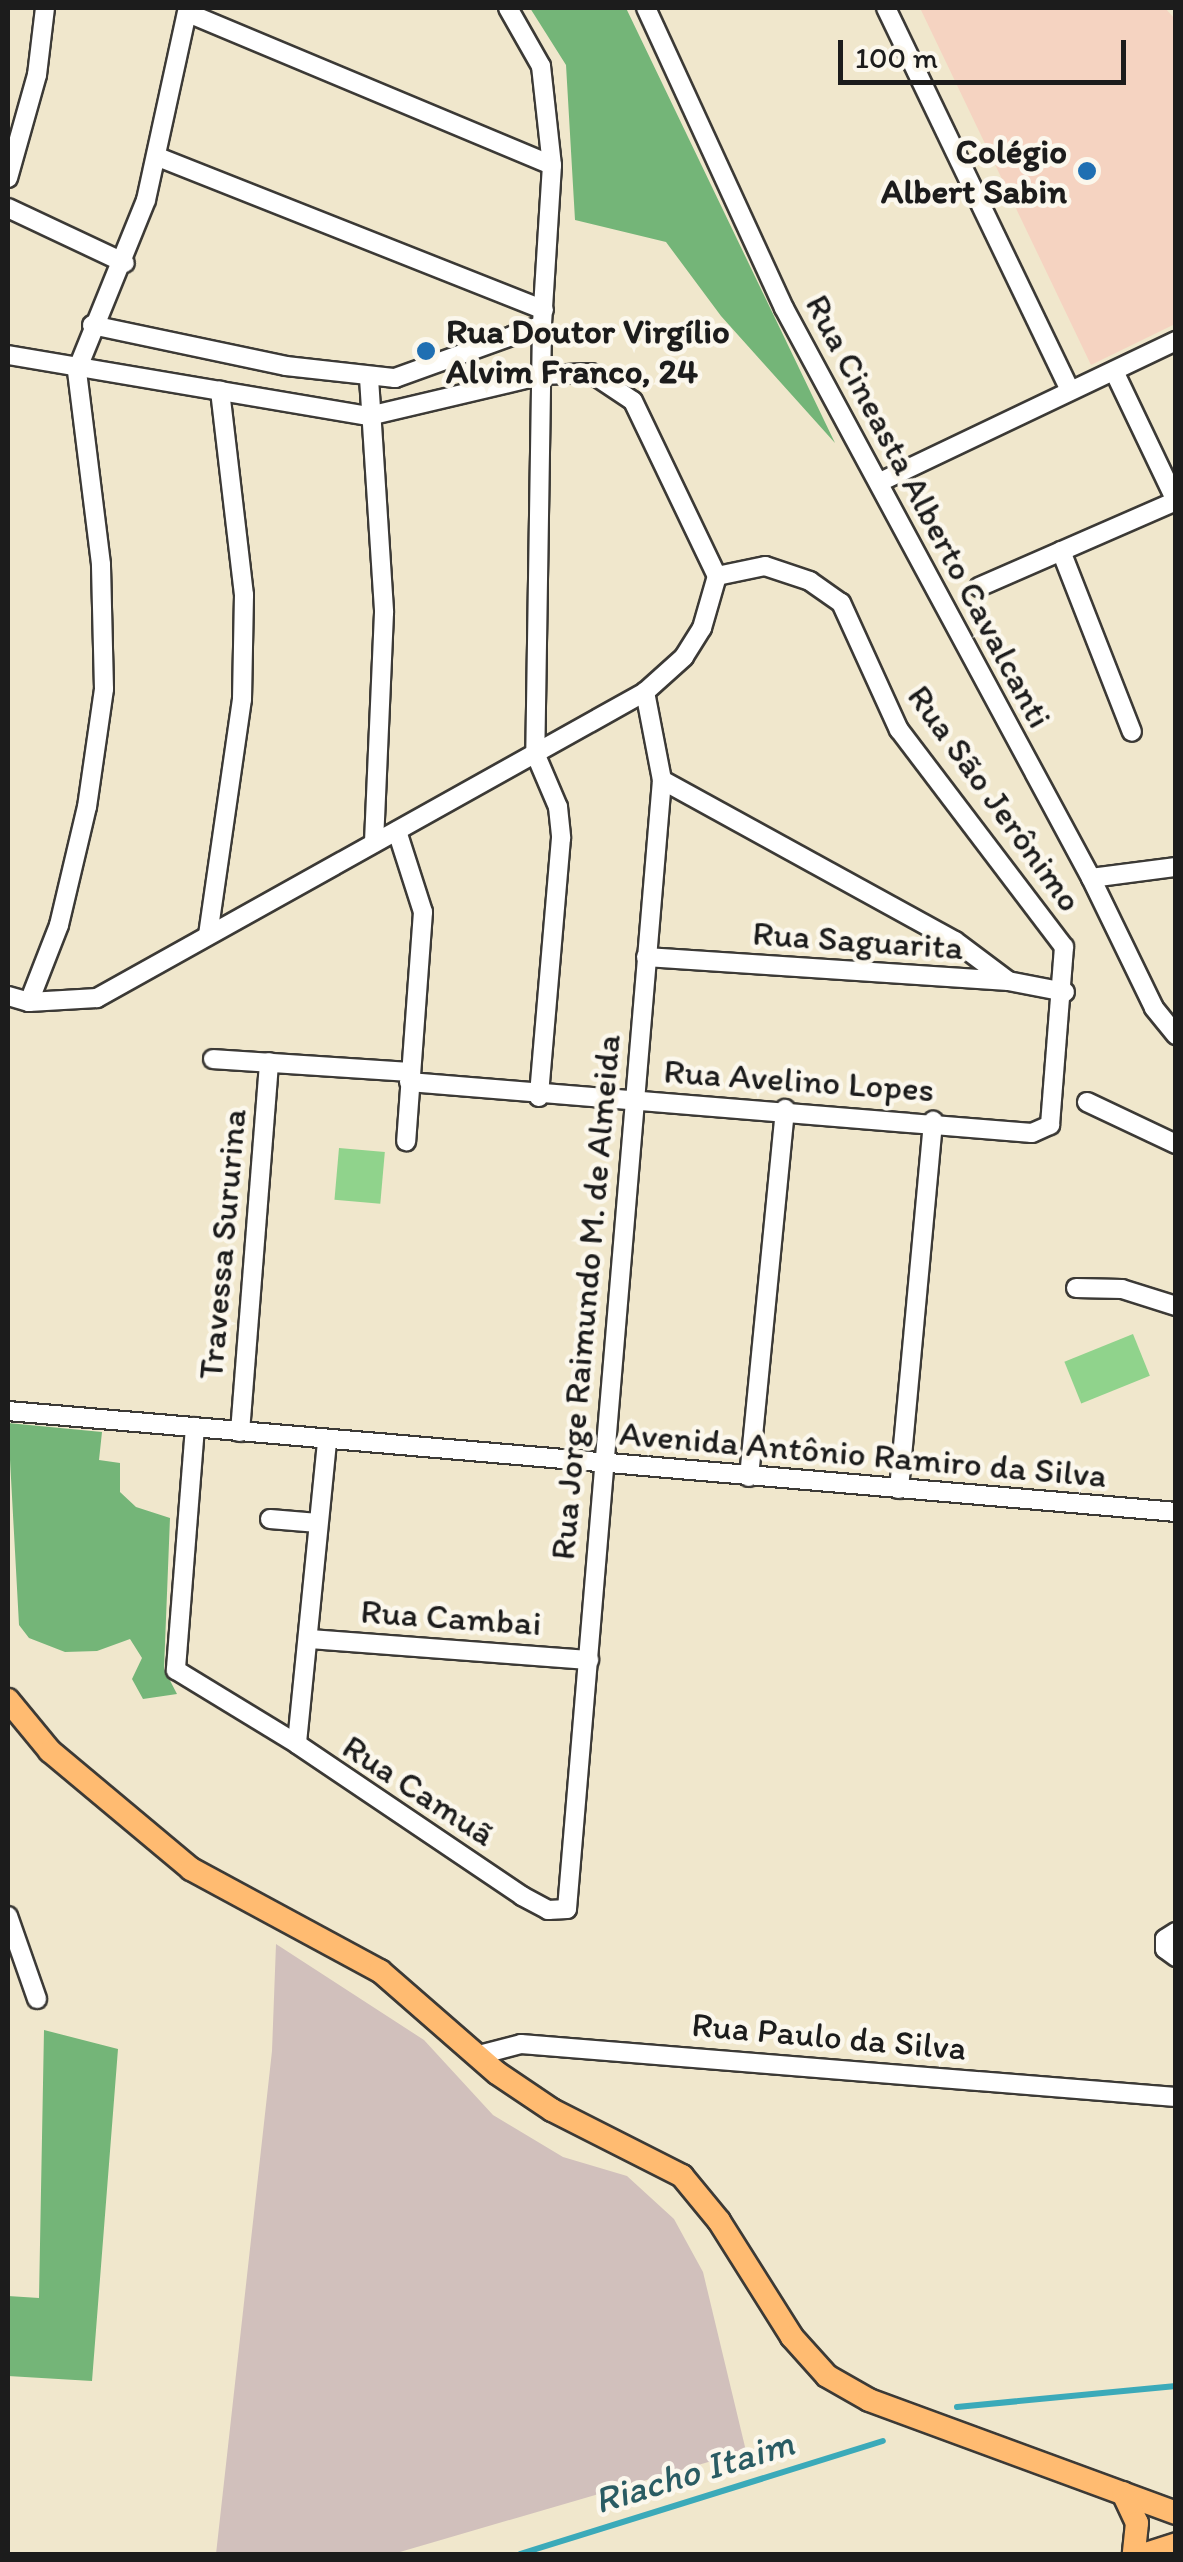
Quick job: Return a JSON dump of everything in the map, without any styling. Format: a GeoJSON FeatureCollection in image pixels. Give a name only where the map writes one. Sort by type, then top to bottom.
{"type":"FeatureCollection","features":[{"type":"Feature","properties":{"kind":"main road"},"geometry":{"type":"LineString","coordinates":[[8,1700],[50,1752],[191,1869],[380,1972],[552,2110],[682,2176],[719,2221],[792,2337],[827,2376],[869,2400],[1176,2512]]}},
{"type":"Feature","properties":{"kind":"main road"},"geometry":{"type":"LineString","coordinates":[[1123,2493],[1137,2523],[1134,2554]]}},
{"type":"Feature","properties":{"kind":"main road"},"geometry":{"type":"LineString","coordinates":[[1146,2554],[1176,2544]]}},
{"type":"Feature","properties":{"kind":"street"},"geometry":{"type":"LineString","coordinates":[[8,178],[37,76],[45,8]]}},
{"type":"Feature","properties":{"kind":"street"},"geometry":{"type":"LineString","coordinates":[[508,8],[541,66],[552,165],[543,318],[535,753],[558,808],[562,838],[539,1096]]}},
{"type":"Feature","properties":{"kind":"street","name":"Rua Cineasta Alberto Cavalcanti"},"geometry":{"type":"LineString","coordinates":[[646,8],[784,308],[880,482],[938,604],[1091,878],[1154,1008],[1176,1035]]}},
{"type":"Feature","properties":{"kind":"street"},"geometry":{"type":"LineString","coordinates":[[886,8],[1070,390]]}},
{"type":"Feature","properties":{"kind":"street"},"geometry":{"type":"LineString","coordinates":[[29,1002],[71,875],[104,690],[101,564],[77,370],[92,326],[124,263],[158,157],[188,10],[552,165]]}},
{"type":"Feature","properties":{"kind":"street"},"geometry":{"type":"LineString","coordinates":[[158,157],[543,318]]}},
{"type":"Feature","properties":{"kind":"street"},"geometry":{"type":"LineString","coordinates":[[8,208],[124,263]]}},
{"type":"Feature","properties":{"kind":"street"},"geometry":{"type":"LineString","coordinates":[[92,326],[369,378],[431,370],[543,318]]}},
{"type":"Feature","properties":{"kind":"street"},"geometry":{"type":"LineString","coordinates":[[880,482],[1176,342]]}},
{"type":"Feature","properties":{"kind":"street"},"geometry":{"type":"LineString","coordinates":[[8,355],[77,370],[369,416],[423,408],[543,375],[591,373],[633,402],[717,576],[702,628],[684,656],[645,692],[97,998],[29,1002],[8,996]]}},
{"type":"Feature","properties":{"kind":"street"},"geometry":{"type":"LineString","coordinates":[[979,587],[1176,501],[1114,370]]}},
{"type":"Feature","properties":{"kind":"street"},"geometry":{"type":"LineString","coordinates":[[369,378],[384,613],[374,843]]}},
{"type":"Feature","properties":{"kind":"street"},"geometry":{"type":"LineString","coordinates":[[208,935],[242,699],[244,595],[220,390]]}},
{"type":"Feature","properties":{"kind":"street"},"geometry":{"type":"LineString","coordinates":[[1061,551],[1132,732]]}},
{"type":"Feature","properties":{"kind":"street","name":"Rua São Jerônimo"},"geometry":{"type":"LineString","coordinates":[[717,576],[766,566],[810,581],[841,602],[899,730],[1064,948],[1065,992]]}},
{"type":"Feature","properties":{"kind":"street","name":"Rua Jorge Raimundo M. de Almeida"},"geometry":{"type":"LineString","coordinates":[[567,1908],[662,780],[645,692]]}},
{"type":"Feature","properties":{"kind":"street"},"geometry":{"type":"LineString","coordinates":[[662,780],[954,942],[1008,981]]}},
{"type":"Feature","properties":{"kind":"street"},"geometry":{"type":"LineString","coordinates":[[397,831],[424,912],[406,1141]]}},
{"type":"Feature","properties":{"kind":"street"},"geometry":{"type":"LineString","coordinates":[[1091,878],[1176,867]]}},
{"type":"Feature","properties":{"kind":"street","name":"Rua Saguarita"},"geometry":{"type":"LineString","coordinates":[[646,958],[1008,981],[1065,992]]}},
{"type":"Feature","properties":{"kind":"street","name":"Rua Avelino Lopes"},"geometry":{"type":"LineString","coordinates":[[212,1059],[337,1064],[539,1096],[785,1109],[1032,1132],[1050,1124],[1065,992]]}},
{"type":"Feature","properties":{"kind":"street","name":"Travessa Sururina"},"geometry":{"type":"LineString","coordinates":[[240,1432],[269,1062]]}},
{"type":"Feature","properties":{"kind":"street"},"geometry":{"type":"LineString","coordinates":[[1088,1102],[1176,1144]]}},
{"type":"Feature","properties":{"kind":"street"},"geometry":{"type":"LineString","coordinates":[[749,1477],[785,1109]]}},
{"type":"Feature","properties":{"kind":"street"},"geometry":{"type":"LineString","coordinates":[[899,1490],[933,1121]]}},
{"type":"Feature","properties":{"kind":"street"},"geometry":{"type":"LineString","coordinates":[[1076,1288],[1122,1290],[1176,1306]]}},
{"type":"Feature","properties":{"kind":"street","name":"Avenida Antônio Ramiro da Silva"},"geometry":{"type":"LineString","coordinates":[[8,1412],[1176,1512]]}},
{"type":"Feature","properties":{"kind":"street"},"geometry":{"type":"LineString","coordinates":[[195,1428],[176,1670],[297,1744]]}},
{"type":"Feature","properties":{"kind":"street","name":"Rua Camuã"},"geometry":{"type":"LineString","coordinates":[[327,1442],[297,1744],[522,1896],[548,1910],[567,1908]]}},
{"type":"Feature","properties":{"kind":"street"},"geometry":{"type":"LineString","coordinates":[[270,1518],[318,1522]]}},
{"type":"Feature","properties":{"kind":"street","name":"Rua Cambai"},"geometry":{"type":"LineString","coordinates":[[309,1639],[589,1660]]}},
{"type":"Feature","properties":{"kind":"street"},"geometry":{"type":"LineString","coordinates":[[8,1916],[37,1998]]}},
{"type":"Feature","properties":{"kind":"street"},"geometry":{"type":"LineString","coordinates":[[1176,1932],[1164,1938],[1165,1949],[1176,1957]]}},
{"type":"Feature","properties":{"kind":"street","name":"Rua Paulo da Silva"},"geometry":{"type":"LineString","coordinates":[[479,2055],[522,2044],[1176,2097]]}},
{"type":"Feature","properties":{"kind":"shaded area","name":"Colégio Albert Sabin"},"geometry":{"type":"Polygon","coordinates":[[[920,8],[1165,8],[1175,19],[1175,324],[1091,365],[920,8]]]}},
{"type":"Feature","properties":{"kind":"shaded area"},"geometry":{"type":"Polygon","coordinates":[[[276,1944],[424,2040],[493,2115],[563,2157],[627,2176],[674,2219],[703,2272],[746,2451],[393,2554],[216,2554],[272,2051],[276,1944]]]}},
{"type":"Feature","properties":{"kind":"green space"},"geometry":{"type":"Polygon","coordinates":[[[530,8],[626,8],[835,443],[721,316],[666,242],[575,220],[566,65],[530,8]]]}},
{"type":"Feature","properties":{"kind":"green space"},"geometry":{"type":"Polygon","coordinates":[[[339,1148],[385,1152],[380,1204],[334,1200],[339,1148]]]}},
{"type":"Feature","properties":{"kind":"green space"},"geometry":{"type":"Polygon","coordinates":[[[1133,1334],[1150,1376],[1081,1403],[1064,1362],[1133,1334]]]}},
{"type":"Feature","properties":{"kind":"green space"},"geometry":{"type":"Polygon","coordinates":[[[8,1423],[102,1432],[99,1460],[120,1463],[120,1492],[136,1507],[170,1518],[164,1669],[177,1694],[143,1699],[132,1679],[142,1658],[130,1639],[97,1651],[65,1652],[29,1638],[19,1625],[8,1423]]]}},
{"type":"Feature","properties":{"kind":"green space"},"geometry":{"type":"Polygon","coordinates":[[[44,2030],[118,2049],[92,2381],[8,2376],[8,2296],[39,2298],[44,2030]]]}},
{"type":"Feature","properties":{"kind":"waterway","name":"Riacho Itaim"},"geometry":{"type":"LineString","coordinates":[[957,2407],[1176,2386]]}},
{"type":"Feature","properties":{"kind":"waterway","name":"Riacho Itaim"},"geometry":{"type":"LineString","coordinates":[[520,2554],[883,2441]]}},
{"type":"Feature","properties":{"kind":"place","name":"Colégio Albert Sabin"},"geometry":{"type":"Point","coordinates":[1087,171]}},
{"type":"Feature","properties":{"kind":"place","name":"Rua Doutor Virgílio Alvim Franco, 24"},"geometry":{"type":"Point","coordinates":[426,351]}}]}
